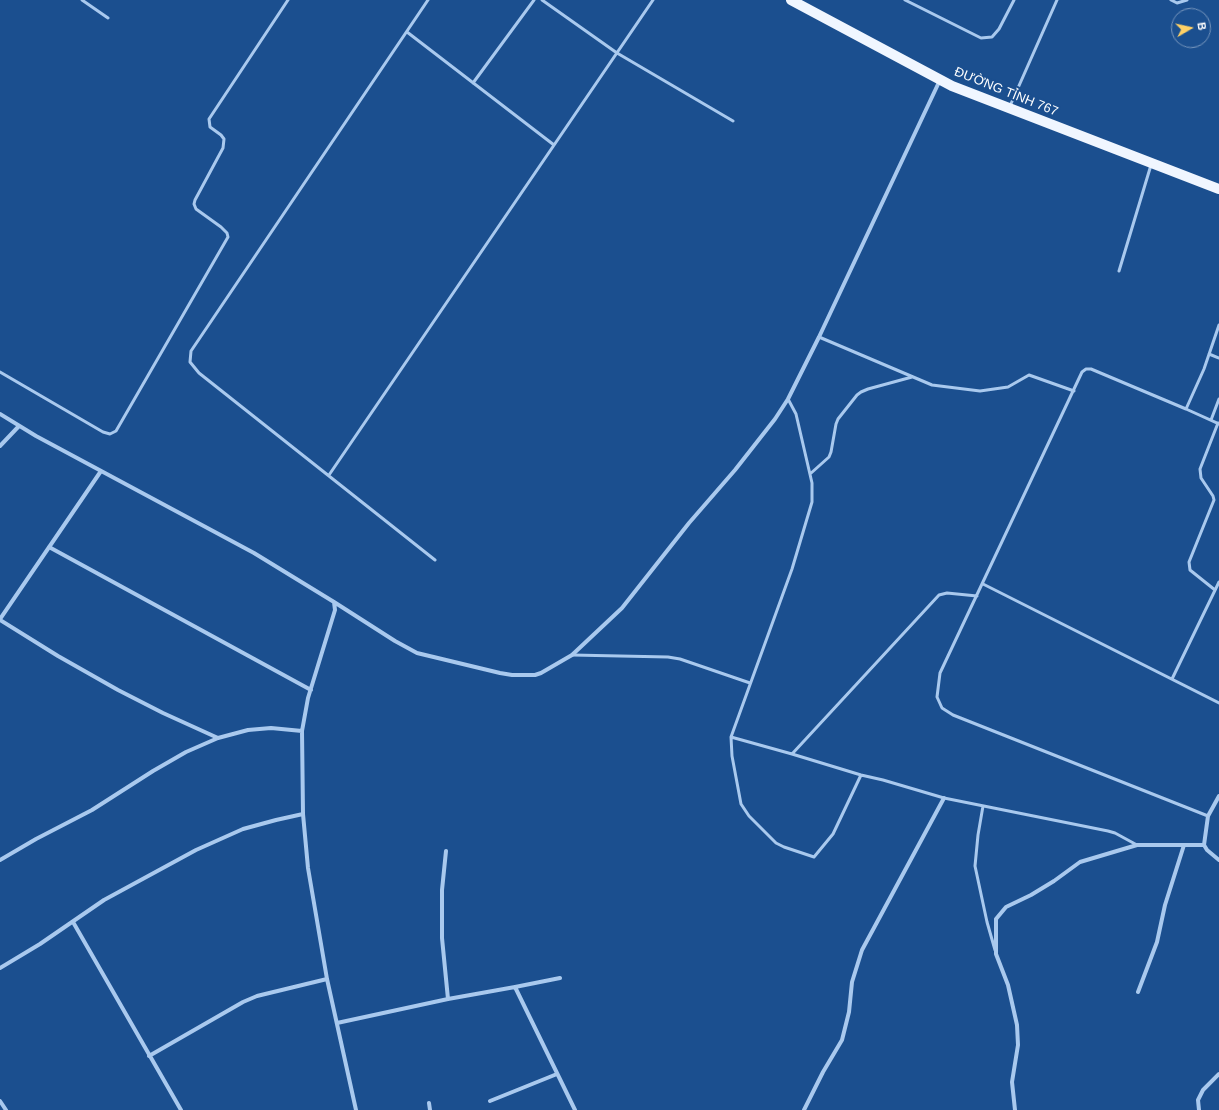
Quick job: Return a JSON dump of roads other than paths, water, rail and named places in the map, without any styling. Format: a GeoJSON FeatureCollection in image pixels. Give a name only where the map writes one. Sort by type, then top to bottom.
{"type":"FeatureCollection","features":[{"type":"Feature","properties":{"kind":"main road","name":"ĐƯỜNG TỈNH 767"},"geometry":{"type":"LineString","coordinates":[[791,0],[952,86],[1219,189]]}},
{"type":"Feature","properties":{"kind":"street"},"geometry":{"type":"LineString","coordinates":[[0,414],[101,471],[254,553],[417,654],[500,673],[528,675],[541,673],[572,655],[622,608],[689,523],[775,419],[788,399],[819,337],[940,80]]}},
{"type":"Feature","properties":{"kind":"street"},"geometry":{"type":"LineString","coordinates":[[0,446],[19,426]]}},
{"type":"Feature","properties":{"kind":"street"},"geometry":{"type":"LineString","coordinates":[[101,471],[0,620],[58,656],[118,690],[163,713],[218,738]]}},
{"type":"Feature","properties":{"kind":"street"},"geometry":{"type":"LineString","coordinates":[[49,547],[311,690]]}},
{"type":"Feature","properties":{"kind":"street"},"geometry":{"type":"LineString","coordinates":[[334,602],[335,610],[308,698],[302,730],[303,814],[308,868],[327,979],[356,1110]]}},
{"type":"Feature","properties":{"kind":"street"},"geometry":{"type":"LineString","coordinates":[[0,860],[36,839],[92,810],[146,775],[186,752],[218,738],[248,730],[271,728],[302,730]]}},
{"type":"Feature","properties":{"kind":"street"},"geometry":{"type":"LineString","coordinates":[[1219,796],[1208,816],[1204,845],[1207,850],[1219,860]]}},
{"type":"Feature","properties":{"kind":"street"},"geometry":{"type":"LineString","coordinates":[[804,1110],[823,1072],[842,1040],[849,1012],[852,982],[862,950],[944,798]]}},
{"type":"Feature","properties":{"kind":"street"},"geometry":{"type":"LineString","coordinates":[[0,968],[40,944],[104,900],[196,850],[243,829],[303,814]]}},
{"type":"Feature","properties":{"kind":"street"},"geometry":{"type":"LineString","coordinates":[[1015,1110],[1012,1082],[1018,1045],[1017,1025],[1008,985],[996,954],[996,920],[1006,907],[1031,895],[1054,881],[1080,862],[1136,845],[1204,845]]}},
{"type":"Feature","properties":{"kind":"street"},"geometry":{"type":"LineString","coordinates":[[1138,992],[1156,942],[1165,905],[1184,845]]}},
{"type":"Feature","properties":{"kind":"street"},"geometry":{"type":"LineString","coordinates":[[446,852],[442,890],[442,938],[448,998]]}},
{"type":"Feature","properties":{"kind":"street"},"geometry":{"type":"LineString","coordinates":[[73,922],[181,1110]]}},
{"type":"Feature","properties":{"kind":"street"},"geometry":{"type":"LineString","coordinates":[[337,1023],[448,998],[560,978]]}},
{"type":"Feature","properties":{"kind":"street"},"geometry":{"type":"LineString","coordinates":[[149,1056],[243,1002],[258,996],[327,979]]}},
{"type":"Feature","properties":{"kind":"street"},"geometry":{"type":"LineString","coordinates":[[515,987],[575,1110]]}},
{"type":"Feature","properties":{"kind":"street"},"geometry":{"type":"LineString","coordinates":[[490,1101],[557,1074]]}},
{"type":"Feature","properties":{"kind":"street"},"geometry":{"type":"LineString","coordinates":[[1199,1110],[1198,1100],[1203,1090],[1219,1074]]}},
{"type":"Feature","properties":{"kind":"street"},"geometry":{"type":"LineString","coordinates":[[0,1101],[6,1110]]}},
{"type":"Feature","properties":{"kind":"street"},"geometry":{"type":"LineString","coordinates":[[429,1103],[430,1110]]}},
{"type":"Feature","properties":{"kind":"lane"},"geometry":{"type":"LineString","coordinates":[[82,0],[108,18]]}},
{"type":"Feature","properties":{"kind":"lane"},"geometry":{"type":"LineString","coordinates":[[0,372],[103,432],[110,434],[116,432],[228,237],[227,233],[221,227],[196,209],[194,204],[194,200],[223,148],[224,139],[210,127],[209,119],[288,0]]}},
{"type":"Feature","properties":{"kind":"lane"},"geometry":{"type":"LineString","coordinates":[[428,0],[191,351],[190,362],[199,373],[435,560]]}},
{"type":"Feature","properties":{"kind":"lane"},"geometry":{"type":"LineString","coordinates":[[473,84],[534,0]]}},
{"type":"Feature","properties":{"kind":"lane"},"geometry":{"type":"LineString","coordinates":[[542,0],[617,53],[733,121]]}},
{"type":"Feature","properties":{"kind":"lane"},"geometry":{"type":"LineString","coordinates":[[329,475],[653,0]]}},
{"type":"Feature","properties":{"kind":"lane"},"geometry":{"type":"LineString","coordinates":[[905,0],[981,38],[992,37],[999,29],[1014,0]]}},
{"type":"Feature","properties":{"kind":"lane"},"geometry":{"type":"LineString","coordinates":[[1010,108],[1058,0]]}},
{"type":"Feature","properties":{"kind":"lane"},"geometry":{"type":"LineString","coordinates":[[1171,0],[1177,3],[1187,0]]}},
{"type":"Feature","properties":{"kind":"lane"},"geometry":{"type":"LineString","coordinates":[[407,32],[554,145]]}},
{"type":"Feature","properties":{"kind":"lane"},"geometry":{"type":"LineString","coordinates":[[1119,271],[1152,163]]}},
{"type":"Feature","properties":{"kind":"lane"},"geometry":{"type":"LineString","coordinates":[[1186,409],[1204,369],[1219,325]]}},
{"type":"Feature","properties":{"kind":"lane"},"geometry":{"type":"LineString","coordinates":[[819,337],[932,385],[980,391],[1008,387],[1026,376],[1032,376],[1074,391]]}},
{"type":"Feature","properties":{"kind":"lane"},"geometry":{"type":"LineString","coordinates":[[1209,354],[1219,358]]}},
{"type":"Feature","properties":{"kind":"lane"},"geometry":{"type":"LineString","coordinates":[[1208,816],[953,715],[942,708],[937,697],[940,673],[1082,372],[1086,369],[1186,409],[1219,424],[1200,469],[1201,478],[1214,500],[1189,562],[1190,570],[1215,590]]}},
{"type":"Feature","properties":{"kind":"lane"},"geometry":{"type":"LineString","coordinates":[[810,474],[829,457],[832,452],[838,419],[857,395],[868,389],[912,377]]}},
{"type":"Feature","properties":{"kind":"lane"},"geometry":{"type":"LineString","coordinates":[[1211,420],[1219,398]]}},
{"type":"Feature","properties":{"kind":"lane"},"geometry":{"type":"LineString","coordinates":[[788,399],[796,414],[810,474],[812,492],[810,511],[768,638],[731,737],[732,756],[741,804],[744,811],[776,843],[814,857],[832,834],[860,775]]}},
{"type":"Feature","properties":{"kind":"lane"},"geometry":{"type":"LineString","coordinates":[[1172,680],[1219,582]]}},
{"type":"Feature","properties":{"kind":"lane"},"geometry":{"type":"LineString","coordinates":[[983,584],[1219,703]]}},
{"type":"Feature","properties":{"kind":"lane"},"geometry":{"type":"LineString","coordinates":[[792,754],[939,595],[947,593],[977,596]]}},
{"type":"Feature","properties":{"kind":"lane"},"geometry":{"type":"LineString","coordinates":[[572,655],[668,657],[680,659],[750,683]]}},
{"type":"Feature","properties":{"kind":"lane"},"geometry":{"type":"LineString","coordinates":[[731,737],[944,798],[1108,831],[1115,833],[1136,845]]}},
{"type":"Feature","properties":{"kind":"lane"},"geometry":{"type":"LineString","coordinates":[[982,806],[975,866],[989,931],[996,954]]}}]}
